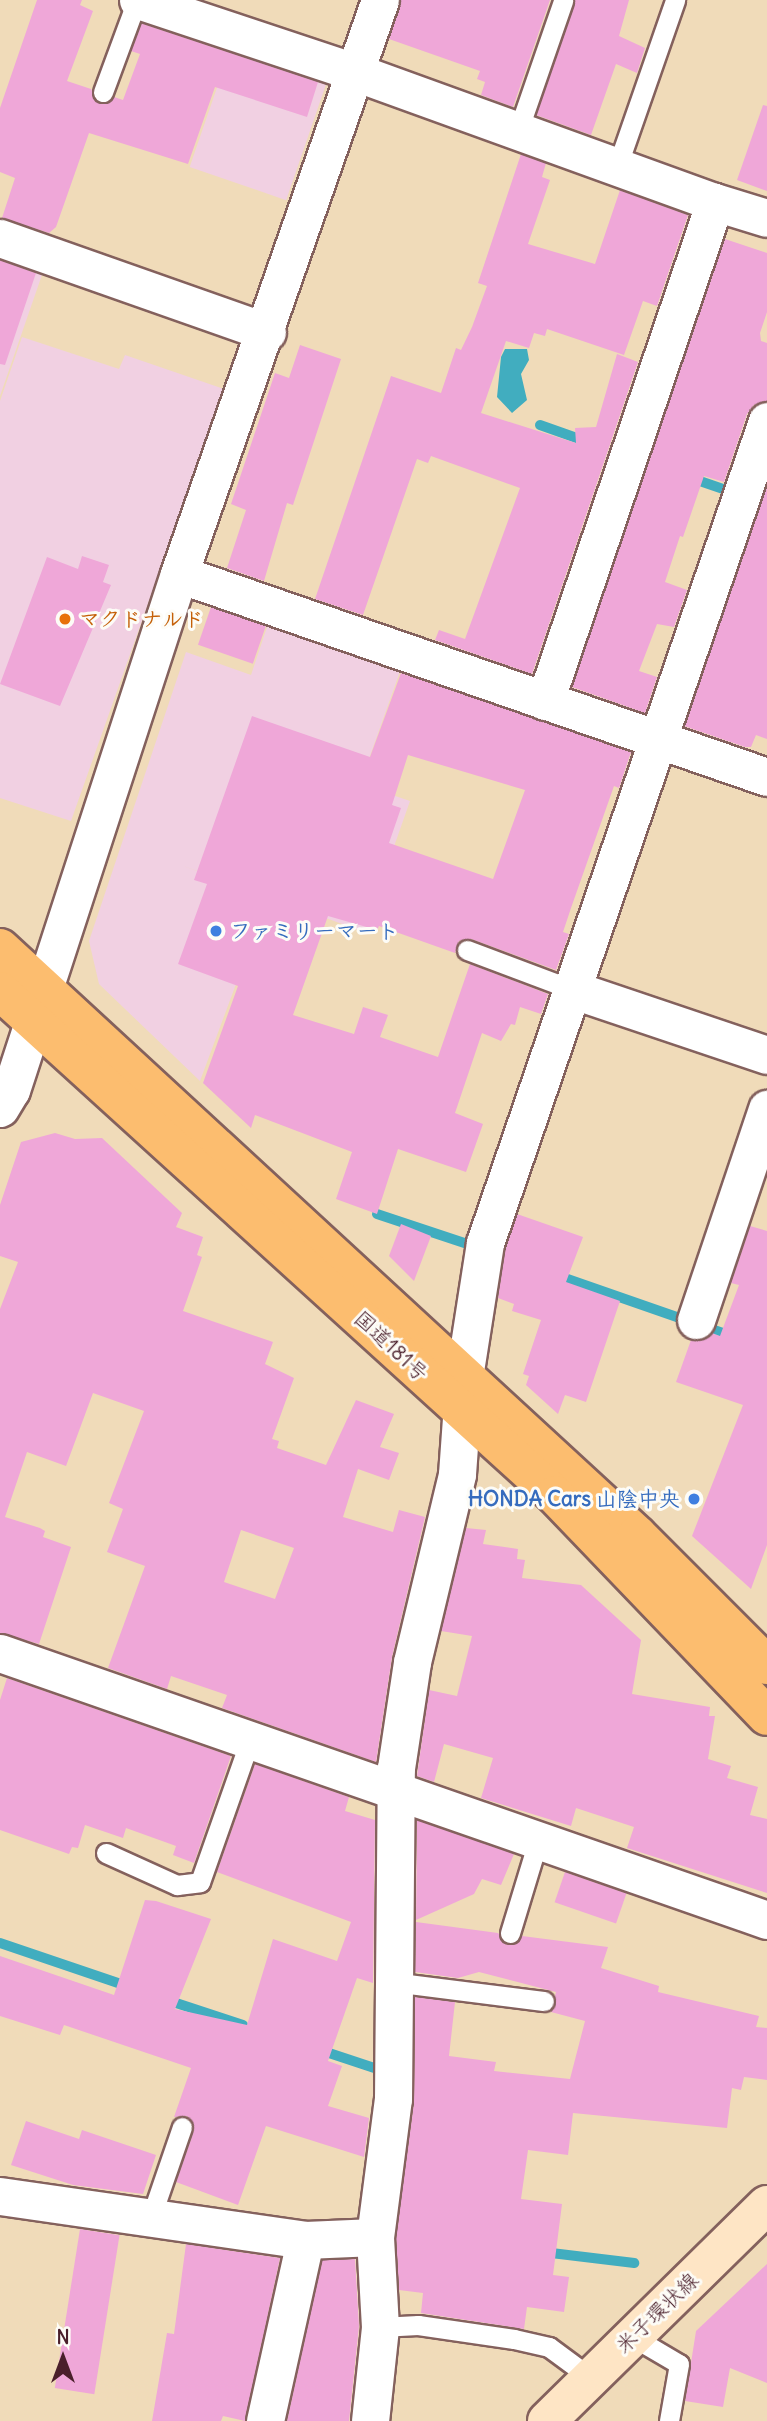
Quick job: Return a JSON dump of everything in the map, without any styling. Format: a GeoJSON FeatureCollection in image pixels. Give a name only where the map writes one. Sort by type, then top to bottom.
{"type":"FeatureCollection","features":[{"type":"Feature","properties":{"kind":"highway","name":"国道181号"},"geometry":{"type":"LineString","coordinates":[[0,948],[38,1004],[463,1395],[638,1535],[767,1665]]}},
{"type":"Feature","properties":{"kind":"highway","name":"国道181号"},"geometry":{"type":"LineString","coordinates":[[0,991],[38,1004]]}},
{"type":"Feature","properties":{"kind":"highway","name":"国道181号"},"geometry":{"type":"LineString","coordinates":[[463,1395],[767,1716]]}},
{"type":"Feature","properties":{"kind":"main road","name":"米子環状線"},"geometry":{"type":"LineString","coordinates":[[547,2421],[767,2205]]}},
{"type":"Feature","properties":{"kind":"street"},"geometry":{"type":"LineString","coordinates":[[137,0],[355,72],[715,202],[767,218]]}},
{"type":"Feature","properties":{"kind":"street"},"geometry":{"type":"LineString","coordinates":[[0,1108],[11,1090],[179,574],[267,331],[380,0]]}},
{"type":"Feature","properties":{"kind":"street"},"geometry":{"type":"LineString","coordinates":[[545,701],[715,202]]}},
{"type":"Feature","properties":{"kind":"street"},"geometry":{"type":"LineString","coordinates":[[0,238],[267,331]]}},
{"type":"Feature","properties":{"kind":"street"},"geometry":{"type":"LineString","coordinates":[[370,2421],[380,2328],[375,2237],[393,2099],[400,1982],[396,1768],[412,1662],[453,1499],[463,1395],[485,1242],[767,421]]}},
{"type":"Feature","properties":{"kind":"street"},"geometry":{"type":"LineString","coordinates":[[179,574],[767,777]]}},
{"type":"Feature","properties":{"kind":"street"},"geometry":{"type":"LineString","coordinates":[[571,989],[767,1055]]}},
{"type":"Feature","properties":{"kind":"street"},"geometry":{"type":"LineString","coordinates":[[696,1320],[767,1109]]}},
{"type":"Feature","properties":{"kind":"street"},"geometry":{"type":"LineString","coordinates":[[0,1653],[767,1920]]}},
{"type":"Feature","properties":{"kind":"street"},"geometry":{"type":"LineString","coordinates":[[0,2196],[305,2240],[375,2237]]}},
{"type":"Feature","properties":{"kind":"street"},"geometry":{"type":"LineString","coordinates":[[265,2421],[305,2240]]}},
{"type":"Feature","properties":{"kind":"lane"},"geometry":{"type":"LineString","coordinates":[[103,92],[137,0]]}},
{"type":"Feature","properties":{"kind":"lane"},"geometry":{"type":"LineString","coordinates":[[617,167],[674,0]]}},
{"type":"Feature","properties":{"kind":"lane"},"geometry":{"type":"LineString","coordinates":[[519,131],[563,1]]}},
{"type":"Feature","properties":{"kind":"lane"},"geometry":{"type":"LineString","coordinates":[[467,950],[571,989]]}},
{"type":"Feature","properties":{"kind":"lane"},"geometry":{"type":"LineString","coordinates":[[106,1853],[177,1885],[200,1882],[250,1740]]}},
{"type":"Feature","properties":{"kind":"lane"},"geometry":{"type":"LineString","coordinates":[[510,1933],[538,1840]]}},
{"type":"Feature","properties":{"kind":"lane"},"geometry":{"type":"LineString","coordinates":[[400,1982],[544,2001]]}},
{"type":"Feature","properties":{"kind":"lane"},"geometry":{"type":"LineString","coordinates":[[151,2217],[182,2127]]}},
{"type":"Feature","properties":{"kind":"lane"},"geometry":{"type":"LineString","coordinates":[[380,2328],[418,2325],[549,2347],[591,2378]]}},
{"type":"Feature","properties":{"kind":"lane"},"geometry":{"type":"LineString","coordinates":[[633,2337],[679,2364],[668,2421]]}},
{"type":"Feature","properties":{"kind":"shaded area"},"geometry":{"type":"Polygon","coordinates":[[[232,44],[328,77],[286,200],[190,167],[232,44]]]}},
{"type":"Feature","properties":{"kind":"shaded area"},"geometry":{"type":"Polygon","coordinates":[[[0,255],[44,269],[0,396],[0,255]]]}},
{"type":"Feature","properties":{"kind":"shaded area"},"geometry":{"type":"Polygon","coordinates":[[[22,337],[119,369],[125,355],[224,389],[71,821],[0,798],[0,401],[22,337]]]}},
{"type":"Feature","properties":{"kind":"shaded area"},"geometry":{"type":"Polygon","coordinates":[[[270,618],[403,663],[360,784],[410,801],[364,932],[181,865],[268,898],[200,1081],[99,984],[89,941],[186,652],[251,675],[270,618]]]}},
{"type":"Feature","properties":{"kind":"water"},"geometry":{"type":"Polygon","coordinates":[[[505,349],[527,349],[529,360],[521,374],[527,400],[512,413],[497,397],[501,357],[505,349]]]}},
{"type":"Feature","properties":{"kind":"building"},"geometry":{"type":"Polygon","coordinates":[[[37,0],[82,0],[80,5],[93,11],[67,81],[91,89],[98,103],[114,97],[123,100],[140,54],[131,51],[141,23],[318,82],[307,117],[215,87],[188,164],[89,133],[56,227],[49,233],[2,218],[15,178],[0,172],[0,108],[37,0]]]}},
{"type":"Feature","properties":{"kind":"building"},"geometry":{"type":"Polygon","coordinates":[[[400,0],[550,0],[513,107],[481,95],[485,82],[477,79],[480,71],[389,39],[400,0]]]}},
{"type":"Feature","properties":{"kind":"building"},"geometry":{"type":"Polygon","coordinates":[[[575,0],[629,0],[619,36],[645,48],[637,73],[616,64],[591,135],[536,115],[575,0]]]}},
{"type":"Feature","properties":{"kind":"building"},"geometry":{"type":"Polygon","coordinates":[[[763,105],[767,106],[767,191],[737,180],[763,105]]]}},
{"type":"Feature","properties":{"kind":"building"},"geometry":{"type":"Polygon","coordinates":[[[521,154],[546,163],[542,177],[550,180],[528,244],[595,264],[620,190],[688,215],[657,306],[643,301],[624,355],[547,329],[545,336],[534,333],[529,348],[506,341],[481,413],[576,443],[575,428],[596,427],[617,354],[638,362],[532,674],[435,640],[439,630],[465,639],[520,488],[431,456],[428,463],[417,459],[363,615],[315,599],[391,376],[441,393],[456,348],[461,350],[472,327],[487,286],[478,283],[521,154]]]}},
{"type":"Feature","properties":{"kind":"building"},"geometry":{"type":"Polygon","coordinates":[[[725,239],[767,253],[767,312],[760,333],[761,341],[767,343],[767,401],[754,405],[747,414],[724,482],[704,476],[683,537],[680,536],[665,582],[687,590],[674,627],[657,624],[639,671],[657,677],[645,713],[572,687],[725,239]]]}},
{"type":"Feature","properties":{"kind":"building"},"geometry":{"type":"Polygon","coordinates":[[[0,260],[36,273],[5,365],[0,364],[0,260]]]}},
{"type":"Feature","properties":{"kind":"building"},"geometry":{"type":"Polygon","coordinates":[[[300,345],[341,359],[293,505],[287,503],[264,581],[227,568],[246,510],[231,504],[275,373],[289,378],[300,345]]]}},
{"type":"Feature","properties":{"kind":"building"},"geometry":{"type":"Polygon","coordinates":[[[767,486],[767,739],[756,735],[751,747],[745,747],[684,726],[767,486]]]}},
{"type":"Feature","properties":{"kind":"building"},"geometry":{"type":"Polygon","coordinates":[[[82,556],[109,565],[103,582],[111,585],[60,706],[0,684],[47,557],[78,569],[82,556]]]}},
{"type":"Feature","properties":{"kind":"building"},"geometry":{"type":"Polygon","coordinates":[[[211,607],[266,626],[253,664],[198,645],[211,607]]]}},
{"type":"Feature","properties":{"kind":"building"},"geometry":{"type":"Polygon","coordinates":[[[401,673],[631,752],[619,788],[614,786],[571,908],[563,932],[569,934],[556,970],[471,939],[459,941],[455,953],[379,926],[377,930],[328,916],[293,1015],[354,1034],[363,1007],[388,1015],[380,1037],[438,1057],[470,964],[548,994],[541,1014],[520,1007],[515,1025],[511,1024],[501,1041],[482,1033],[455,1113],[483,1124],[466,1172],[398,1149],[377,1214],[336,1199],[352,1152],[255,1115],[251,1128],[203,1083],[238,986],[178,964],[207,884],[194,880],[252,716],[370,757],[401,673]],[[408,755],[392,805],[401,808],[389,843],[493,879],[525,790],[408,755]]]}},
{"type":"Feature","properties":{"kind":"building"},"geometry":{"type":"Polygon","coordinates":[[[55,1133],[75,1139],[102,1138],[182,1213],[176,1227],[203,1237],[197,1255],[202,1257],[183,1311],[273,1342],[265,1364],[294,1378],[272,1439],[279,1441],[277,1448],[326,1465],[356,1400],[394,1414],[380,1447],[399,1453],[389,1480],[358,1469],[343,1517],[393,1532],[399,1510],[425,1517],[392,1657],[376,1762],[222,1708],[227,1695],[171,1676],[167,1689],[108,1668],[145,1566],[107,1552],[123,1509],[109,1503],[144,1411],[93,1393],[66,1466],[27,1452],[5,1517],[40,1528],[45,1531],[43,1537],[71,1547],[39,1644],[0,1633],[0,1309],[18,1262],[0,1256],[0,1205],[21,1142],[55,1133]],[[241,1530],[224,1582],[275,1599],[294,1548],[241,1530]]]}},
{"type":"Feature","properties":{"kind":"building"},"geometry":{"type":"Polygon","coordinates":[[[517,1214],[583,1237],[566,1282],[620,1301],[586,1402],[565,1395],[558,1414],[526,1385],[529,1376],[523,1374],[541,1320],[512,1311],[514,1304],[498,1298],[505,1248],[517,1214]]]}},
{"type":"Feature","properties":{"kind":"building"},"geometry":{"type":"Polygon","coordinates":[[[401,1224],[431,1236],[414,1281],[389,1256],[401,1224]]]}},
{"type":"Feature","properties":{"kind":"building"},"geometry":{"type":"Polygon","coordinates":[[[750,1226],[767,1231],[767,1545],[751,1589],[692,1536],[743,1405],[676,1382],[691,1340],[701,1340],[712,1333],[720,1336],[739,1285],[731,1283],[750,1226]]]}},
{"type":"Feature","properties":{"kind":"building"},"geometry":{"type":"Polygon","coordinates":[[[466,1528],[486,1530],[483,1544],[518,1549],[517,1559],[525,1560],[522,1578],[581,1585],[641,1640],[632,1694],[710,1707],[709,1716],[715,1716],[708,1759],[731,1766],[727,1778],[758,1787],[750,1815],[767,1819],[767,1893],[627,1848],[634,1827],[576,1808],[571,1826],[481,1798],[493,1758],[444,1744],[434,1782],[417,1776],[429,1690],[457,1696],[472,1636],[441,1631],[466,1528]]]}},
{"type":"Feature","properties":{"kind":"building"},"geometry":{"type":"Polygon","coordinates":[[[7,1678],[231,1756],[194,1863],[173,1855],[176,1846],[126,1828],[123,1838],[85,1825],[78,1848],[72,1847],[69,1854],[0,1830],[0,1700],[7,1678]]]}},
{"type":"Feature","properties":{"kind":"building"},"geometry":{"type":"Polygon","coordinates":[[[255,1764],[349,1797],[345,1811],[375,1820],[373,1983],[357,1978],[328,2061],[342,2066],[328,2106],[369,2118],[364,2157],[266,2126],[238,2205],[176,2182],[194,2130],[187,2116],[174,2117],[191,2068],[64,2025],[60,2035],[0,2016],[0,1956],[114,1995],[145,1900],[156,1901],[211,1919],[175,2009],[247,2025],[273,1939],[337,1961],[351,1922],[217,1872],[255,1764]]]}},
{"type":"Feature","properties":{"kind":"building"},"geometry":{"type":"Polygon","coordinates":[[[417,1820],[514,1854],[501,1885],[482,1879],[474,1894],[416,1920],[417,1820]]]}},
{"type":"Feature","properties":{"kind":"building"},"geometry":{"type":"Polygon","coordinates":[[[565,1872],[626,1893],[616,1923],[555,1902],[565,1872]]]}},
{"type":"Feature","properties":{"kind":"building"},"geometry":{"type":"Polygon","coordinates":[[[416,1922],[498,1933],[507,1945],[522,1936],[608,1947],[601,1968],[659,1986],[658,1992],[759,2016],[756,2027],[767,2028],[767,2080],[744,2077],[741,2090],[732,2088],[727,2128],[573,2113],[568,2155],[528,2150],[521,2199],[562,2204],[553,2275],[569,2277],[564,2312],[527,2307],[524,2329],[421,2313],[423,2293],[399,2290],[396,2238],[414,2102],[415,1997],[455,2002],[449,2056],[496,2062],[494,2071],[570,2079],[585,2021],[551,2012],[556,1992],[479,1972],[458,1978],[415,1972],[416,1922]]]}},
{"type":"Feature","properties":{"kind":"building"},"geometry":{"type":"Polygon","coordinates":[[[26,2121],[79,2139],[82,2130],[156,2155],[143,2194],[73,2185],[11,2165],[26,2121]]]}},
{"type":"Feature","properties":{"kind":"building"},"geometry":{"type":"Polygon","coordinates":[[[80,2229],[120,2235],[94,2394],[55,2388],[80,2229]]]}},
{"type":"Feature","properties":{"kind":"building"},"geometry":{"type":"Polygon","coordinates":[[[186,2244],[280,2258],[245,2421],[223,2416],[221,2421],[152,2421],[167,2333],[174,2334],[186,2244]]]}},
{"type":"Feature","properties":{"kind":"building"},"geometry":{"type":"Polygon","coordinates":[[[355,2259],[359,2326],[349,2421],[287,2421],[322,2260],[355,2259]]]}},
{"type":"Feature","properties":{"kind":"building"},"geometry":{"type":"Polygon","coordinates":[[[767,2264],[767,2383],[730,2368],[723,2407],[685,2401],[696,2331],[767,2264]]]}},
{"type":"Feature","properties":{"kind":"waterway"},"geometry":{"type":"LineString","coordinates":[[540,425],[588,442]]}},
{"type":"Feature","properties":{"kind":"waterway"},"geometry":{"type":"LineString","coordinates":[[691,478],[767,504]]}},
{"type":"Feature","properties":{"kind":"waterway"},"geometry":{"type":"LineString","coordinates":[[377,1214],[476,1247]]}},
{"type":"Feature","properties":{"kind":"waterway"},"geometry":{"type":"LineString","coordinates":[[556,1275],[734,1337]]}},
{"type":"Feature","properties":{"kind":"waterway"},"geometry":{"type":"LineString","coordinates":[[0,1943],[130,1987]]}},
{"type":"Feature","properties":{"kind":"waterway"},"geometry":{"type":"LineString","coordinates":[[167,2000],[243,2025]]}},
{"type":"Feature","properties":{"kind":"waterway"},"geometry":{"type":"LineString","coordinates":[[320,2050],[386,2072]]}},
{"type":"Feature","properties":{"kind":"waterway"},"geometry":{"type":"LineString","coordinates":[[543,2252],[634,2263]]}},
{"type":"Feature","properties":{"kind":"place","name":"マクドナルド"},"geometry":{"type":"Point","coordinates":[65,619]}},
{"type":"Feature","properties":{"kind":"place","name":"ファミリーマート"},"geometry":{"type":"Point","coordinates":[216,931]}},
{"type":"Feature","properties":{"kind":"place","name":"HONDA Cars 山陰中央"},"geometry":{"type":"Point","coordinates":[694,1499]}}]}
